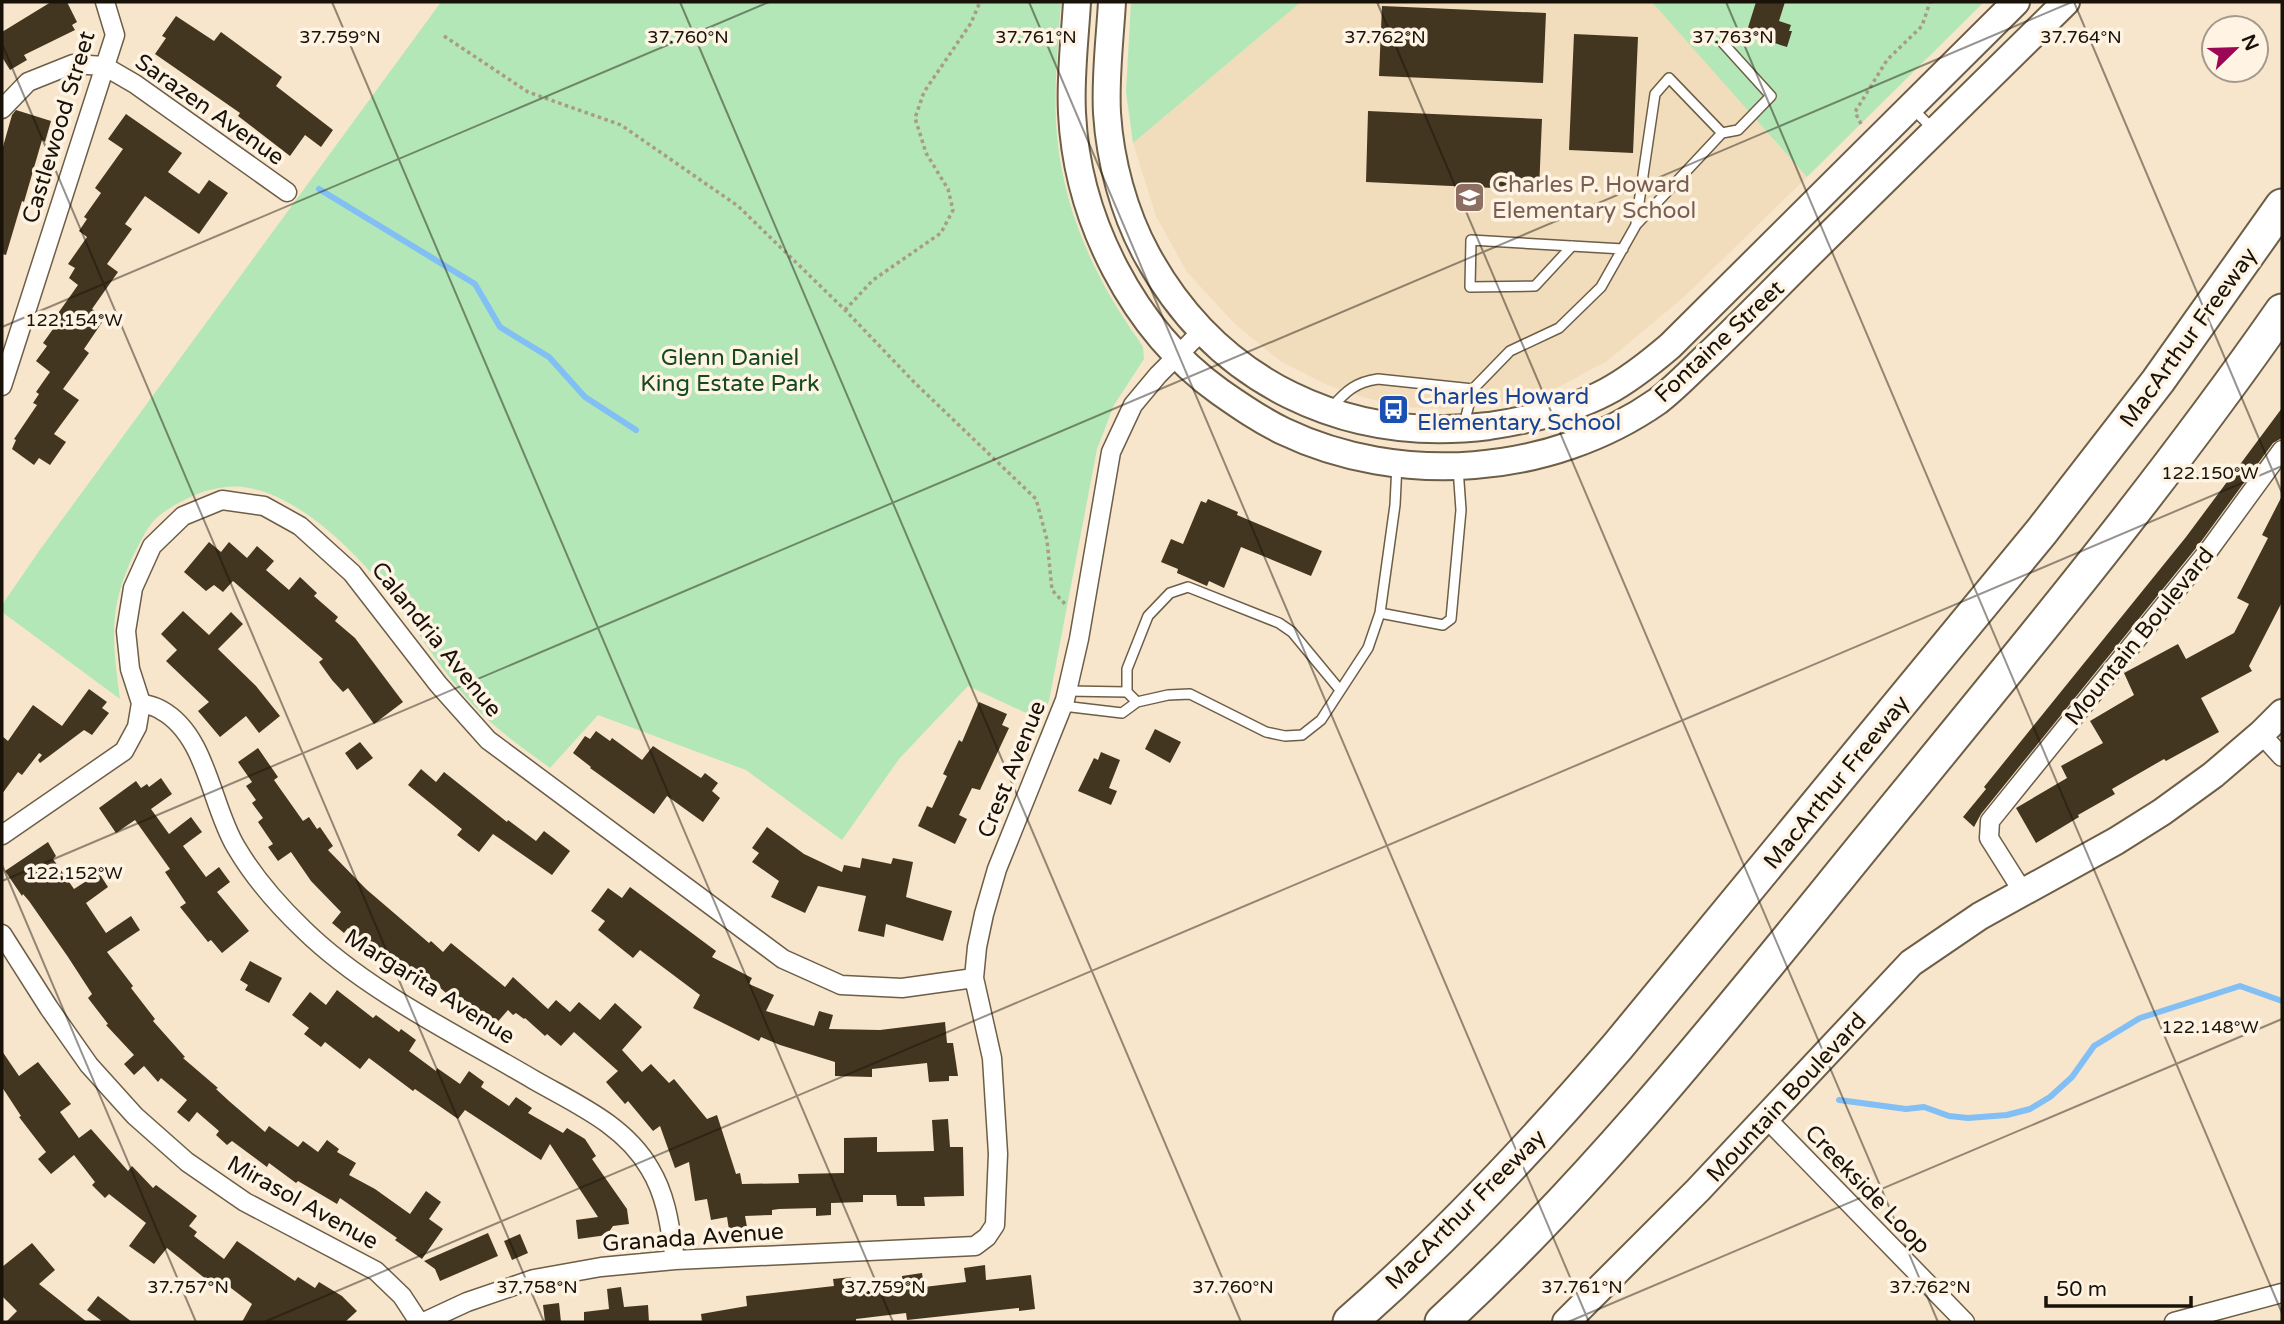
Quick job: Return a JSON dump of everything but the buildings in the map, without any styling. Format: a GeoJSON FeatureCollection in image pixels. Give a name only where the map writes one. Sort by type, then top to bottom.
{"type":"FeatureCollection","features":[{"type":"Feature","properties":{"kind":"highway","name":"MacArthur Freeway"},"geometry":{"type":"LineString","coordinates":[[1350,1322],[1499,1179],[1567,1106],[1643,1017],[2042,531],[2158,381],[2282,206]]}},
{"type":"Feature","properties":{"kind":"highway"},"geometry":{"type":"LineString","coordinates":[[1442,1322],[1542,1224],[1665,1088],[2088,571],[2197,429],[2282,311]]}},
{"type":"Feature","properties":{"kind":"street","name":"Castlewood Street"},"geometry":{"type":"LineString","coordinates":[[2,386],[115,35],[105,2]]}},
{"type":"Feature","properties":{"kind":"street","name":"Fontaine Street"},"geometry":{"type":"LineString","coordinates":[[1077,2],[1072,113],[1077,155],[1085,193],[1116,272],[1142,313],[1178,356],[1206,382],[1284,432],[1331,450],[1397,463],[1457,467],[1505,462],[1545,453],[1621,422],[1658,400],[1765,301],[2066,2]]}},
{"type":"Feature","properties":{"kind":"street","name":"Fontaine Street"},"geometry":{"type":"LineString","coordinates":[[1112,2],[1107,112],[1111,149],[1119,183],[1146,254],[1170,291],[1202,331],[1227,355],[1299,400],[1379,425],[1424,430],[1462,429],[1537,418],[1605,393],[1640,370],[1670,346],[2016,2]]}},
{"type":"Feature","properties":{"kind":"street"},"geometry":{"type":"LineString","coordinates":[[2,109],[27,82],[73,64],[104,66]]}},
{"type":"Feature","properties":{"kind":"street","name":"Sarazen Avenue"},"geometry":{"type":"LineString","coordinates":[[104,66],[135,84],[287,192]]}},
{"type":"Feature","properties":{"kind":"street","name":"Crest Avenue"},"geometry":{"type":"LineString","coordinates":[[975,1246],[987,1237],[995,1225],[998,1154],[992,1058],[974,978],[977,947],[997,869],[1065,699],[1111,452],[1133,405],[1202,331]]}},
{"type":"Feature","properties":{"kind":"street","name":"Mountain Boulevard"},"geometry":{"type":"LineString","coordinates":[[2023,892],[1989,838],[1990,821],[2209,550],[2282,450]]}},
{"type":"Feature","properties":{"kind":"street","name":"Calandria Avenue"},"geometry":{"type":"LineString","coordinates":[[141,703],[130,669],[125,631],[133,588],[152,546],[183,516],[222,500],[264,506],[300,526],[352,573],[438,684],[488,740],[783,958],[841,985],[902,988],[974,978]]}},
{"type":"Feature","properties":{"kind":"street"},"geometry":{"type":"LineString","coordinates":[[2,835],[124,751],[137,727],[141,703]]}},
{"type":"Feature","properties":{"kind":"street","name":"Margarita Avenue"},"geometry":{"type":"LineString","coordinates":[[141,703],[162,710],[184,730],[203,762],[217,804],[236,847],[265,886],[303,929],[345,966],[387,993],[619,1130],[650,1167],[668,1208],[675,1260]]}},
{"type":"Feature","properties":{"kind":"street","name":"Mountain Boulevard"},"geometry":{"type":"LineString","coordinates":[[1566,1322],[1643,1247],[1911,963],[1980,916],[2116,841],[2162,812],[2213,775],[2282,713]]}},
{"type":"Feature","properties":{"kind":"street"},"geometry":{"type":"LineString","coordinates":[[2261,734],[2282,757]]}},
{"type":"Feature","properties":{"kind":"street","name":"Mirasol Avenue"},"geometry":{"type":"LineString","coordinates":[[2,934],[89,1065],[135,1116],[187,1162],[245,1202],[376,1271],[402,1296],[421,1322]]}},
{"type":"Feature","properties":{"kind":"street","name":"Creekside Loop"},"geometry":{"type":"LineString","coordinates":[[1766,1118],[1965,1322]]}},
{"type":"Feature","properties":{"kind":"street","name":"Granada Avenue"},"geometry":{"type":"LineString","coordinates":[[421,1322],[467,1301],[534,1279],[601,1267],[675,1260],[975,1246]]}},
{"type":"Feature","properties":{"kind":"street"},"geometry":{"type":"LineString","coordinates":[[2174,1322],[2282,1293]]}},
{"type":"Feature","properties":{"kind":"lane"},"geometry":{"type":"LineString","coordinates":[[1462,429],[1473,389],[1510,351],[1559,328],[1601,287],[1636,225],[1723,133],[1738,130],[1771,96],[1723,43]]}},
{"type":"Feature","properties":{"kind":"lane"},"geometry":{"type":"LineString","coordinates":[[1636,225],[1655,94],[1669,78],[1723,133]]}},
{"type":"Feature","properties":{"kind":"lane"},"geometry":{"type":"LineString","coordinates":[[1910,106],[1935,132]]}},
{"type":"Feature","properties":{"kind":"lane"},"geometry":{"type":"LineString","coordinates":[[1572,246],[1535,286],[1470,287],[1472,240],[1623,249]]}},
{"type":"Feature","properties":{"kind":"lane"},"geometry":{"type":"LineString","coordinates":[[1329,411],[1349,388],[1363,381],[1378,379],[1473,389]]}},
{"type":"Feature","properties":{"kind":"lane"},"geometry":{"type":"LineString","coordinates":[[1065,699],[1122,713],[1137,702],[1168,695],[1191,694],[1266,732],[1285,736],[1302,735],[1321,720],[1368,648],[1381,613],[1395,505],[1397,463]]}},
{"type":"Feature","properties":{"kind":"lane"},"geometry":{"type":"LineString","coordinates":[[1381,613],[1443,625],[1451,619],[1461,510],[1457,467]]}},
{"type":"Feature","properties":{"kind":"lane"},"geometry":{"type":"LineString","coordinates":[[1137,702],[1127,692],[1127,669],[1148,616],[1170,593],[1188,587],[1279,623],[1292,632],[1340,690]]}},
{"type":"Feature","properties":{"kind":"lane"},"geometry":{"type":"LineString","coordinates":[[1065,699],[1127,692]]}},
{"type":"Feature","properties":{"kind":"path"},"geometry":{"type":"LineString","coordinates":[[845,310],[873,280],[941,233],[953,210],[948,189],[926,153],[915,118],[924,92],[971,23],[980,2]]}},
{"type":"Feature","properties":{"kind":"path"},"geometry":{"type":"LineString","coordinates":[[1872,144],[1855,112],[1887,60],[1922,26],[1930,2]]}},
{"type":"Feature","properties":{"kind":"path"},"geometry":{"type":"LineString","coordinates":[[444,36],[528,92],[621,125],[738,206],[845,310],[915,383],[1036,499],[1047,540],[1052,590],[1081,621]]}},
{"type":"Feature","properties":{"kind":"shaded area","name":"Charles P. Howard Elementary School"},"geometry":{"type":"Polygon","coordinates":[[[1301,2],[1786,2],[1773,139],[1807,177],[1685,296],[1607,361],[1553,390],[1507,402],[1445,409],[1406,407],[1362,397],[1325,384],[1280,361],[1234,323],[1187,272],[1156,216],[1133,143],[1301,2]]]}},
{"type":"Feature","properties":{"kind":"green space","name":"Glenn Daniel King Estate Park"},"geometry":{"type":"Polygon","coordinates":[[[441,2],[1061,2],[1056,69],[1056,119],[1067,191],[1074,217],[1095,268],[1143,347],[1144,359],[1114,405],[1097,449],[1049,701],[1041,720],[968,686],[899,759],[842,840],[746,770],[598,715],[550,768],[500,730],[472,704],[449,677],[386,590],[340,541],[284,500],[243,487],[211,490],[191,497],[159,516],[144,534],[127,570],[114,623],[120,699],[2,612],[2,605],[39,551],[441,2]]]}},
{"type":"Feature","properties":{"kind":"green space"},"geometry":{"type":"Polygon","coordinates":[[[1131,2],[1301,2],[1133,143],[1126,92],[1131,2]]]}},
{"type":"Feature","properties":{"kind":"green space"},"geometry":{"type":"Polygon","coordinates":[[[1652,2],[1984,2],[1807,177],[1652,2]]]}},
{"type":"Feature","properties":{"kind":"waterway"},"geometry":{"type":"LineString","coordinates":[[319,189],[475,284],[500,327],[549,357],[585,397],[636,430]]}},
{"type":"Feature","properties":{"kind":"waterway"},"geometry":{"type":"LineString","coordinates":[[1839,1100],[1906,1109],[1924,1107],[1949,1116],[1968,1118],[2007,1115],[2030,1109],[2050,1097],[2072,1077],[2094,1046],[2140,1018],[2240,986],[2282,1001]]}},
{"type":"Feature","properties":{"kind":"place","name":"Charles P. Howard Elementary School"},"geometry":{"type":"Point","coordinates":[1469,197]}},
{"type":"Feature","properties":{"kind":"place","name":"Charles Howard Elementary School"},"geometry":{"type":"Point","coordinates":[1394,409]}}]}
